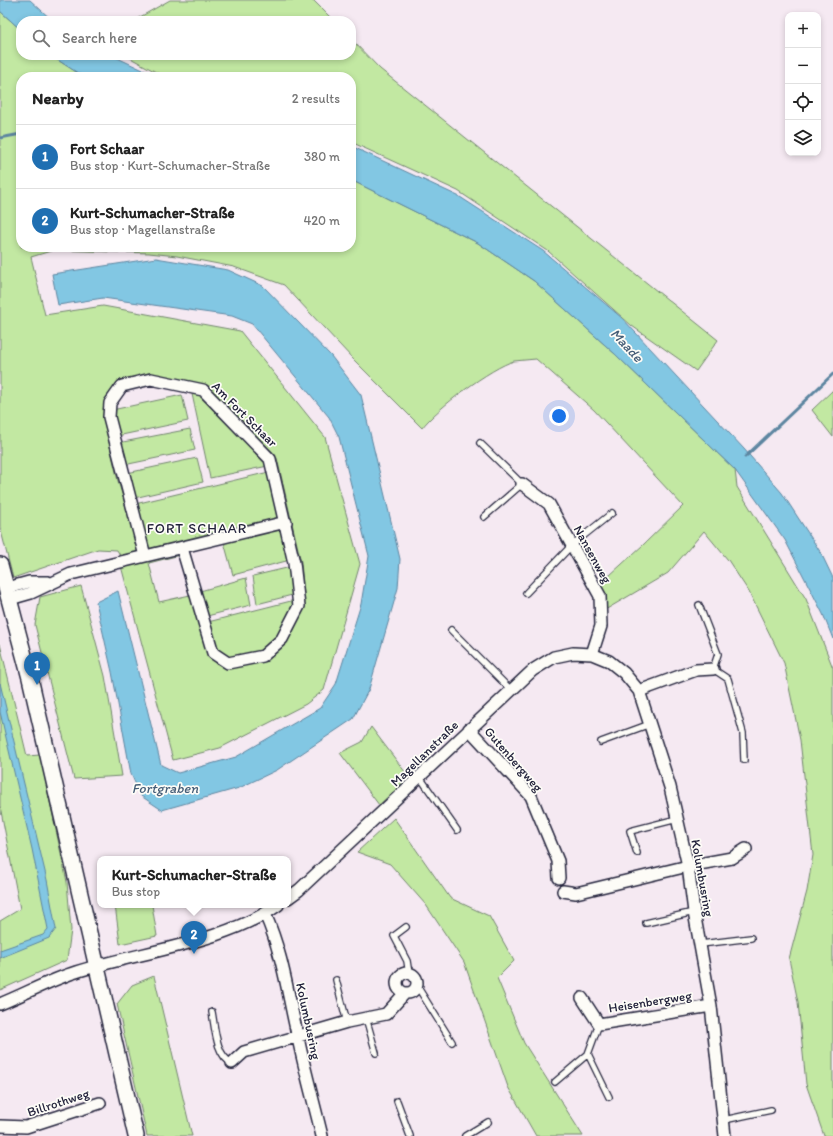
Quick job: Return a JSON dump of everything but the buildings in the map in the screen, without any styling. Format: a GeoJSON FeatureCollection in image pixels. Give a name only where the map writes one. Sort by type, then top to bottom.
{"type":"FeatureCollection","features":[{"type":"Feature","properties":{"kind":"main road"},"geometry":{"type":"LineString","coordinates":[[0,565],[9,593],[136,1136]]}},
{"type":"Feature","properties":{"kind":"street","name":"Am Fort Schaar"},"geometry":{"type":"LineString","coordinates":[[145,556],[109,417],[110,403],[122,386],[151,379],[203,390],[270,458],[286,522],[294,563],[299,606],[282,639],[263,656],[228,663],[213,653],[182,548]]}},
{"type":"Feature","properties":{"kind":"street","name":"Nansenweg"},"geometry":{"type":"LineString","coordinates":[[522,484],[549,504],[600,596],[602,626],[592,654]]}},
{"type":"Feature","properties":{"kind":"street"},"geometry":{"type":"LineString","coordinates":[[9,593],[31,593],[50,582],[71,574],[286,522]]}},
{"type":"Feature","properties":{"kind":"street","name":"Magellanstraße"},"geometry":{"type":"LineString","coordinates":[[291,896],[299,890],[468,729],[534,670],[554,657],[573,653],[592,654]]}},
{"type":"Feature","properties":{"kind":"street","name":"Kolumbusring"},"geometry":{"type":"LineString","coordinates":[[592,654],[609,661],[624,672],[639,691],[670,787],[688,866],[694,912],[711,1006],[726,1136]]}},
{"type":"Feature","properties":{"kind":"street"},"geometry":{"type":"LineString","coordinates":[[639,691],[696,670],[713,668]]}},
{"type":"Feature","properties":{"kind":"street","name":"Gutenbergweg"},"geometry":{"type":"LineString","coordinates":[[468,729],[531,796],[558,861],[559,878]]}},
{"type":"Feature","properties":{"kind":"street"},"geometry":{"type":"LineString","coordinates":[[563,891],[576,893],[688,866],[732,858],[746,849]]}},
{"type":"Feature","properties":{"kind":"street"},"geometry":{"type":"LineString","coordinates":[[0,1004],[74,972],[190,942],[230,929],[265,914],[274,908]]}},
{"type":"Feature","properties":{"kind":"street","name":"Kolumbusring"},"geometry":{"type":"LineString","coordinates":[[265,914],[273,931],[284,969],[297,1037],[322,1136]]}},
{"type":"Feature","properties":{"kind":"street"},"geometry":{"type":"LineString","coordinates":[[232,1063],[244,1052],[346,1022],[386,1014],[405,993],[411,992],[417,986],[416,980],[409,974],[403,975],[398,983],[399,989],[405,993]]}},
{"type":"Feature","properties":{"kind":"street","name":"Heisenbergweg"},"geometry":{"type":"LineString","coordinates":[[582,998],[599,1024],[711,1006]]}},
{"type":"Feature","properties":{"kind":"street","name":"Billrothweg"},"geometry":{"type":"LineString","coordinates":[[0,1126],[26,1127],[100,1103]]}},
{"type":"Feature","properties":{"kind":"lane"},"geometry":{"type":"LineString","coordinates":[[480,443],[522,484],[484,517]]}},
{"type":"Feature","properties":{"kind":"lane"},"geometry":{"type":"LineString","coordinates":[[526,593],[572,545],[612,513]]}},
{"type":"Feature","properties":{"kind":"lane"},"geometry":{"type":"LineString","coordinates":[[699,605],[718,654],[713,668],[728,679],[743,733],[744,760]]}},
{"type":"Feature","properties":{"kind":"lane"},"geometry":{"type":"LineString","coordinates":[[451,630],[511,690]]}},
{"type":"Feature","properties":{"kind":"lane"},"geometry":{"type":"LineString","coordinates":[[601,742],[650,724]]}},
{"type":"Feature","properties":{"kind":"lane"},"geometry":{"type":"LineString","coordinates":[[419,776],[457,830]]}},
{"type":"Feature","properties":{"kind":"lane"},"geometry":{"type":"LineString","coordinates":[[637,853],[630,832],[677,819]]}},
{"type":"Feature","properties":{"kind":"lane"},"geometry":{"type":"LineString","coordinates":[[646,923],[694,912]]}},
{"type":"Feature","properties":{"kind":"lane"},"geometry":{"type":"LineString","coordinates":[[406,926],[394,936],[407,961],[409,974]]}},
{"type":"Feature","properties":{"kind":"lane"},"geometry":{"type":"LineString","coordinates":[[701,944],[751,938]]}},
{"type":"Feature","properties":{"kind":"lane"},"geometry":{"type":"LineString","coordinates":[[336,980],[346,1022]]}},
{"type":"Feature","properties":{"kind":"lane"},"geometry":{"type":"LineString","coordinates":[[417,986],[452,1042]]}},
{"type":"Feature","properties":{"kind":"lane"},"geometry":{"type":"LineString","coordinates":[[212,1012],[222,1055],[226,1061],[232,1063]]}},
{"type":"Feature","properties":{"kind":"lane"},"geometry":{"type":"LineString","coordinates":[[366,1018],[376,1053]]}},
{"type":"Feature","properties":{"kind":"lane"},"geometry":{"type":"LineString","coordinates":[[555,1082],[588,1054],[599,1024]]}},
{"type":"Feature","properties":{"kind":"lane"},"geometry":{"type":"LineString","coordinates":[[588,1054],[609,1097]]}},
{"type":"Feature","properties":{"kind":"lane"},"geometry":{"type":"LineString","coordinates":[[397,1101],[410,1136]]}},
{"type":"Feature","properties":{"kind":"lane"},"geometry":{"type":"LineString","coordinates":[[724,1120],[771,1110]]}},
{"type":"Feature","properties":{"kind":"lane"},"geometry":{"type":"LineString","coordinates":[[465,1136],[488,1122]]}},
{"type":"Feature","properties":{"kind":"green space"},"geometry":{"type":"Polygon","coordinates":[[[170,0],[313,0],[329,16],[142,16],[170,0]]]}},
{"type":"Feature","properties":{"kind":"green space"},"geometry":{"type":"Polygon","coordinates":[[[0,11],[16,25],[16,60],[58,60],[76,72],[16,72],[16,252],[47,252],[31,257],[45,315],[103,306],[240,331],[325,437],[360,564],[324,690],[306,704],[220,748],[173,760],[121,566],[180,552],[180,555],[149,563],[159,602],[190,595],[209,657],[226,668],[264,662],[286,643],[305,606],[301,562],[277,458],[207,385],[150,373],[119,382],[105,401],[103,417],[118,481],[140,553],[121,557],[117,550],[98,549],[13,578],[0,527],[0,11]]]}},
{"type":"Feature","properties":{"kind":"green space"},"geometry":{"type":"Polygon","coordinates":[[[356,44],[380,69],[718,340],[696,371],[632,326],[548,251],[458,191],[356,144],[356,72],[156,72],[134,60],[356,60],[356,44]]]}},
{"type":"Feature","properties":{"kind":"green space"},"geometry":{"type":"Polygon","coordinates":[[[356,182],[478,243],[534,281],[615,354],[735,470],[737,487],[806,599],[833,668],[833,1136],[824,1136],[806,1084],[798,1002],[789,959],[807,891],[813,855],[800,740],[784,663],[749,592],[728,560],[704,531],[668,573],[605,610],[599,585],[683,506],[594,410],[536,359],[514,361],[492,371],[451,400],[422,428],[352,358],[284,285],[234,267],[177,256],[117,252],[356,252],[356,182]]]}},
{"type":"Feature","properties":{"kind":"green space"},"geometry":{"type":"Polygon","coordinates":[[[833,390],[833,437],[812,410],[833,390]]]}},
{"type":"Feature","properties":{"kind":"green space"},"geometry":{"type":"Polygon","coordinates":[[[192,394],[203,396],[267,462],[268,466],[210,478],[192,394]]]}},
{"type":"Feature","properties":{"kind":"green space"},"geometry":{"type":"Polygon","coordinates":[[[182,395],[188,421],[117,436],[112,410],[182,395]]]}},
{"type":"Feature","properties":{"kind":"green space"},"geometry":{"type":"Polygon","coordinates":[[[190,429],[195,450],[124,465],[118,443],[190,429]]]}},
{"type":"Feature","properties":{"kind":"green space"},"geometry":{"type":"Polygon","coordinates":[[[197,458],[203,482],[134,498],[127,473],[197,458]]]}},
{"type":"Feature","properties":{"kind":"green space"},"geometry":{"type":"Polygon","coordinates":[[[269,472],[280,519],[147,551],[135,504],[269,472]]]}},
{"type":"Feature","properties":{"kind":"green space"},"geometry":{"type":"Polygon","coordinates":[[[283,527],[290,560],[233,575],[224,542],[283,527]]]}},
{"type":"Feature","properties":{"kind":"green space"},"geometry":{"type":"Polygon","coordinates":[[[291,567],[296,594],[257,604],[253,576],[291,567]]]}},
{"type":"Feature","properties":{"kind":"green space"},"geometry":{"type":"Polygon","coordinates":[[[246,578],[251,605],[207,616],[200,591],[246,578]]]}},
{"type":"Feature","properties":{"kind":"green space"},"geometry":{"type":"Polygon","coordinates":[[[81,586],[105,676],[122,776],[74,779],[35,625],[40,597],[81,586]]]}},
{"type":"Feature","properties":{"kind":"green space"},"geometry":{"type":"Polygon","coordinates":[[[295,600],[295,605],[279,637],[262,652],[228,659],[217,651],[208,622],[295,600]]]}},
{"type":"Feature","properties":{"kind":"green space"},"geometry":{"type":"Polygon","coordinates":[[[0,644],[27,756],[40,755],[67,882],[71,930],[67,960],[0,990],[0,921],[20,909],[0,806],[0,644]]]}},
{"type":"Feature","properties":{"kind":"green space"},"geometry":{"type":"Polygon","coordinates":[[[371,727],[409,777],[379,805],[340,753],[362,742],[371,727]]]}},
{"type":"Feature","properties":{"kind":"green space"},"geometry":{"type":"Polygon","coordinates":[[[394,818],[450,898],[489,916],[514,961],[497,978],[524,1043],[583,1136],[536,1136],[508,1087],[464,962],[426,905],[390,864],[357,852],[394,818]]]}},
{"type":"Feature","properties":{"kind":"green space"},"geometry":{"type":"Polygon","coordinates":[[[115,908],[152,908],[157,936],[120,944],[115,908]]]}},
{"type":"Feature","properties":{"kind":"green space"},"geometry":{"type":"Polygon","coordinates":[[[154,976],[192,1136],[147,1136],[117,1004],[132,985],[154,976]]]}},
{"type":"Feature","properties":{"kind":"water"},"geometry":{"type":"Polygon","coordinates":[[[0,0],[30,0],[48,16],[16,16],[16,25],[0,11],[0,0]]]}},
{"type":"Feature","properties":{"kind":"water"},"geometry":{"type":"Polygon","coordinates":[[[58,60],[122,60],[147,72],[76,72],[58,60]]]}},
{"type":"Feature","properties":{"kind":"water","name":"Maade"},"geometry":{"type":"Polygon","coordinates":[[[356,148],[460,197],[543,251],[622,318],[744,449],[782,493],[821,553],[833,578],[833,639],[823,614],[785,540],[735,470],[615,354],[534,281],[478,243],[356,182],[356,148]]]}},
{"type":"Feature","properties":{"kind":"water","name":"Fortgraben"},"geometry":{"type":"Polygon","coordinates":[[[156,258],[228,270],[263,286],[331,356],[361,395],[400,559],[398,588],[369,689],[353,719],[277,770],[239,788],[162,810],[141,796],[131,774],[112,672],[96,602],[118,591],[161,765],[178,773],[236,757],[320,708],[336,684],[361,604],[369,556],[339,437],[329,417],[252,324],[232,316],[103,298],[58,305],[52,274],[156,258]]]}},
{"type":"Feature","properties":{"kind":"water"},"geometry":{"type":"Polygon","coordinates":[[[0,683],[47,880],[56,929],[49,938],[0,958],[0,950],[43,935],[48,929],[32,849],[0,712],[0,683]]]}},
{"type":"Feature","properties":{"kind":"waterway"},"geometry":{"type":"LineString","coordinates":[[0,138],[16,135]]}},
{"type":"Feature","properties":{"kind":"waterway"},"geometry":{"type":"LineString","coordinates":[[745,457],[833,374]]}},
{"type":"Feature","properties":{"kind":"place","name":"Fort Schaar"},"geometry":{"type":"Point","coordinates":[37,685]}},
{"type":"Feature","properties":{"kind":"place","name":"Kurt-Schumacher-Straße"},"geometry":{"type":"Point","coordinates":[194,954]}},
{"type":"Feature","properties":{"kind":"district","name":"FORT SCHAAR"},"geometry":{"type":"Point","coordinates":[197,528]}}]}
